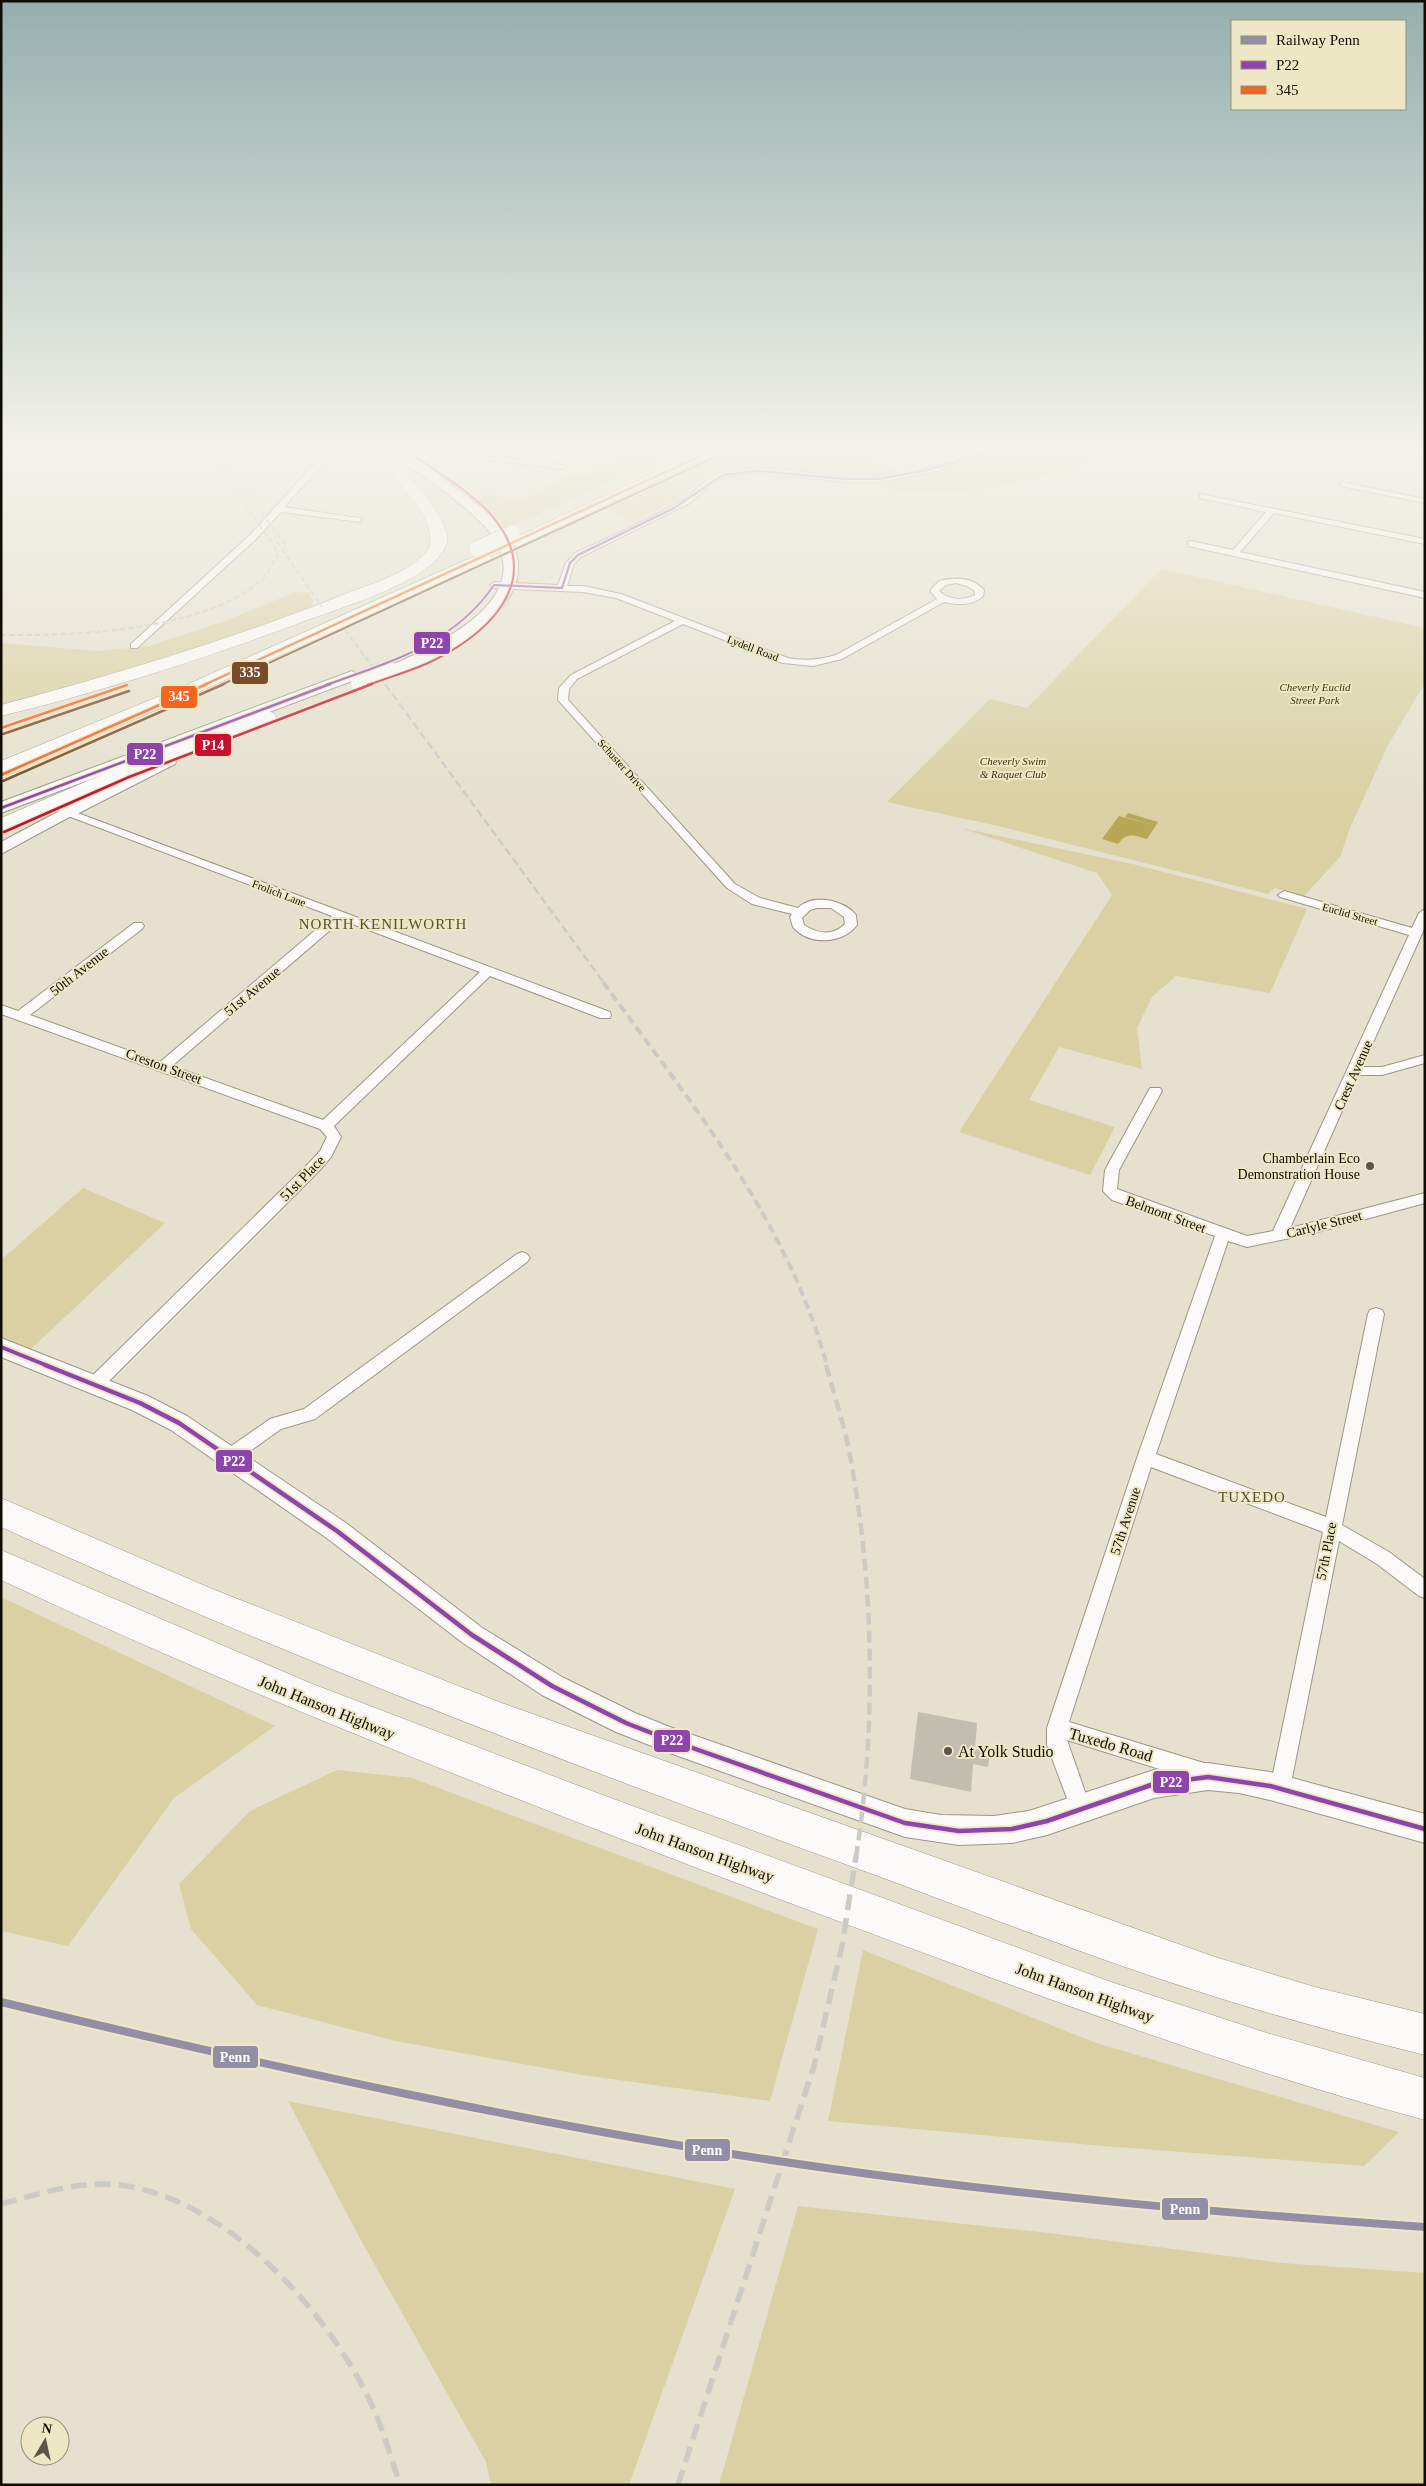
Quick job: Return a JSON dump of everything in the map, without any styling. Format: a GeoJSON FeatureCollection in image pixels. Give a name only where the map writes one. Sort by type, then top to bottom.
{"type":"FeatureCollection","features":[{"type":"Feature","properties":{"kind":"highway"},"geometry":{"type":"LineString","coordinates":[[1,711],[236,642],[324,608],[415,568]]}},
{"type":"Feature","properties":{"kind":"highway"},"geometry":{"type":"LineString","coordinates":[[1,728],[240,649],[305,625],[444,568]]}},
{"type":"Feature","properties":{"kind":"highway"},"geometry":{"type":"LineString","coordinates":[[1,768],[136,715],[253,664],[450,568]]}},
{"type":"Feature","properties":{"kind":"highway"},"geometry":{"type":"LineString","coordinates":[[1,718],[167,672]]}},
{"type":"Feature","properties":{"kind":"highway"},"geometry":{"type":"LineString","coordinates":[[1,775],[68,748],[136,715]]}},
{"type":"Feature","properties":{"kind":"highway"},"geometry":{"type":"LineString","coordinates":[[1,826],[127,771],[267,717]]}},
{"type":"Feature","properties":{"kind":"highway"},"geometry":{"type":"LineString","coordinates":[[1,1512],[162,1584],[331,1655],[608,1760],[1214,1977],[1315,2007],[1425,2035]]}},
{"type":"Feature","properties":{"kind":"highway","name":"John Hanson Highway"},"geometry":{"type":"LineString","coordinates":[[1,1564],[232,1668],[490,1773],[1150,2016],[1315,2070],[1425,2099]]}},
{"type":"Feature","properties":{"kind":"main road"},"geometry":{"type":"LineString","coordinates":[[387,667],[454,631],[483,604],[494,585],[495,568]]}},
{"type":"Feature","properties":{"kind":"main road"},"geometry":{"type":"LineString","coordinates":[[1,849],[137,775],[355,680],[387,667],[431,654],[466,634],[493,610],[509,586],[510,568]]}},
{"type":"Feature","properties":{"kind":"main road"},"geometry":{"type":"LineString","coordinates":[[1,808],[355,680]]}},
{"type":"Feature","properties":{"kind":"main road"},"geometry":{"type":"LineString","coordinates":[[1,839],[36,822],[67,812]]}},
{"type":"Feature","properties":{"kind":"main road","name":"Tuxedo Road"},"geometry":{"type":"LineString","coordinates":[[1,1347],[95,1384],[166,1416],[230,1456],[337,1531],[493,1650],[552,1686],[626,1723],[905,1823],[933,1829],[979,1833],[1019,1828],[1137,1787],[1191,1777],[1221,1778],[1280,1788],[1425,1829]]}},
{"type":"Feature","properties":{"kind":"street"},"geometry":{"type":"LineString","coordinates":[[134,646],[220,568]]}},
{"type":"Feature","properties":{"kind":"street"},"geometry":{"type":"LineString","coordinates":[[562,588],[568,568]]}},
{"type":"Feature","properties":{"kind":"street"},"geometry":{"type":"LineString","coordinates":[[1303,568],[1425,595]]}},
{"type":"Feature","properties":{"kind":"street","name":"Lydell Road"},"geometry":{"type":"LineString","coordinates":[[494,585],[562,588],[618,596],[786,661],[817,663],[839,656],[943,599]]}},
{"type":"Feature","properties":{"kind":"street","name":"Schuster Drive"},"geometry":{"type":"LineString","coordinates":[[682,621],[574,677],[564,688],[563,700],[731,886],[756,901],[799,912]]}},
{"type":"Feature","properties":{"kind":"street","name":"Frolich Lane"},"geometry":{"type":"LineString","coordinates":[[67,812],[605,1014]]}},
{"type":"Feature","properties":{"kind":"street","name":"Euclid Street"},"geometry":{"type":"LineString","coordinates":[[1284,895],[1416,933]]}},
{"type":"Feature","properties":{"kind":"street","name":"Crest Avenue"},"geometry":{"type":"LineString","coordinates":[[1279,1236],[1425,914]]}},
{"type":"Feature","properties":{"kind":"street","name":"51st Avenue"},"geometry":{"type":"LineString","coordinates":[[163,1066],[340,916]]}},
{"type":"Feature","properties":{"kind":"street","name":"50th Avenue"},"geometry":{"type":"LineString","coordinates":[[20,1016],[138,926]]}},
{"type":"Feature","properties":{"kind":"street"},"geometry":{"type":"LineString","coordinates":[[325,1126],[488,971]]}},
{"type":"Feature","properties":{"kind":"street","name":"Creston Street"},"geometry":{"type":"LineString","coordinates":[[1,1009],[325,1126]]}},
{"type":"Feature","properties":{"kind":"street"},"geometry":{"type":"LineString","coordinates":[[1355,1071],[1382,1071],[1425,1059]]}},
{"type":"Feature","properties":{"kind":"street","name":"Belmont Street"},"geometry":{"type":"LineString","coordinates":[[1155,1091],[1112,1170],[1110,1191],[1125,1199],[1223,1235]]}},
{"type":"Feature","properties":{"kind":"street","name":"51st Place"},"geometry":{"type":"LineString","coordinates":[[95,1384],[326,1154],[334,1137],[332,1132],[325,1126]]}},
{"type":"Feature","properties":{"kind":"street","name":"Carlyle Street"},"geometry":{"type":"LineString","coordinates":[[1223,1235],[1248,1242],[1279,1236],[1425,1198]]}},
{"type":"Feature","properties":{"kind":"street","name":"57th Avenue"},"geometry":{"type":"LineString","coordinates":[[1081,1808],[1057,1745],[1057,1728],[1146,1458],[1223,1235]]}},
{"type":"Feature","properties":{"kind":"street"},"geometry":{"type":"LineString","coordinates":[[230,1456],[276,1424],[309,1414],[522,1258]]}},
{"type":"Feature","properties":{"kind":"street","name":"57th Place"},"geometry":{"type":"LineString","coordinates":[[1280,1788],[1331,1527],[1376,1314]]}},
{"type":"Feature","properties":{"kind":"street"},"geometry":{"type":"LineString","coordinates":[[1146,1458],[1331,1527],[1383,1558],[1425,1590]]}},
{"type":"Feature","properties":{"kind":"street","name":"Tuxedo Road"},"geometry":{"type":"LineString","coordinates":[[1057,1728],[1221,1778]]}},
{"type":"Feature","properties":{"kind":"green space"},"geometry":{"type":"Polygon","coordinates":[[[1161,569],[1425,628],[1425,683],[1388,745],[1350,828],[1340,857],[1304,896],[1275,888],[1268,894],[998,826],[887,802],[990,699],[1027,708],[1161,569]]]}},
{"type":"Feature","properties":{"kind":"green space"},"geometry":{"type":"Polygon","coordinates":[[[296,592],[309,593],[313,600],[312,607],[214,645],[1,706],[1,643],[97,651],[149,646],[222,622],[296,592]]]}},
{"type":"Feature","properties":{"kind":"green space"},"geometry":{"type":"Polygon","coordinates":[[[961,828],[1137,865],[1307,909],[1270,993],[1176,976],[1152,997],[1137,1028],[1142,1069],[1059,1047],[1029,1100],[1115,1127],[1090,1175],[959,1132],[1112,895],[1097,873],[961,828]]]}},
{"type":"Feature","properties":{"kind":"green space"},"geometry":{"type":"Polygon","coordinates":[[[83,1188],[165,1223],[31,1349],[1,1337],[1,1260],[83,1188]]]}},
{"type":"Feature","properties":{"kind":"green space"},"geometry":{"type":"Polygon","coordinates":[[[1,1597],[275,1726],[174,1798],[68,1946],[1,1931],[1,1597]]]}},
{"type":"Feature","properties":{"kind":"green space"},"geometry":{"type":"Polygon","coordinates":[[[337,1770],[412,1778],[818,1929],[770,2101],[583,2075],[396,2041],[257,2005],[191,1929],[179,1884],[250,1811],[337,1770]]]}},
{"type":"Feature","properties":{"kind":"green space"},"geometry":{"type":"Polygon","coordinates":[[[863,1950],[1096,2043],[1399,2132],[1364,2166],[1103,2146],[828,2121],[863,1950]]]}},
{"type":"Feature","properties":{"kind":"green space"},"geometry":{"type":"Polygon","coordinates":[[[288,2101],[735,2189],[629,2485],[491,2485],[486,2462],[358,2235],[288,2101]]]}},
{"type":"Feature","properties":{"kind":"green space"},"geometry":{"type":"Polygon","coordinates":[[[798,2206],[1049,2233],[1282,2263],[1425,2273],[1425,2485],[719,2485],[798,2206]]]}},
{"type":"Feature","properties":{"kind":"shaded area"},"geometry":{"type":"Polygon","coordinates":[[[1128,813],[1158,822],[1147,839],[1138,836],[1127,836],[1118,844],[1102,839],[1119,816],[1153,825],[1125,817],[1128,813]]]}},
{"type":"Feature","properties":{"kind":"building","name":"At Yolk Studio"},"geometry":{"type":"Polygon","coordinates":[[[918,1712],[977,1723],[975,1749],[990,1752],[988,1767],[973,1764],[971,1792],[910,1779],[918,1712]]]}},
{"type":"Feature","properties":{"kind":"railway"},"geometry":{"type":"LineString","coordinates":[[1,635],[65,634],[101,631],[173,620],[207,610],[237,597],[264,578],[270,568]]}},
{"type":"Feature","properties":{"kind":"railway"},"geometry":{"type":"LineString","coordinates":[[295,568],[322,607]]}},
{"type":"Feature","properties":{"kind":"railway"},"geometry":{"type":"LineString","coordinates":[[345,630],[386,685]]}},
{"type":"Feature","properties":{"kind":"railway"},"geometry":{"type":"LineString","coordinates":[[385,684],[604,983]]}},
{"type":"Feature","properties":{"kind":"railway"},"geometry":{"type":"LineString","coordinates":[[603,982],[702,1118],[762,1212],[788,1261],[810,1313],[827,1366]]}},
{"type":"Feature","properties":{"kind":"railway"},"geometry":{"type":"LineString","coordinates":[[826,1365],[848,1445],[857,1495],[867,1598],[870,1703],[863,1807],[856,1857]]}},
{"type":"Feature","properties":{"kind":"railway"},"geometry":{"type":"LineString","coordinates":[[678,2485],[814,2066],[842,1946],[856,1856]]}},
{"type":"Feature","properties":{"kind":"railway"},"geometry":{"type":"LineString","coordinates":[[1,2204],[75,2186],[90,2184],[120,2185],[158,2194],[196,2210],[231,2233],[265,2260],[296,2292],[347,2359],[376,2415],[400,2485]]}},
{"type":"Feature","properties":{"kind":"rail line","name":"Penn"},"geometry":{"type":"LineString","coordinates":[[1,2002],[232,2057],[349,2082],[465,2106],[699,2149],[934,2183],[1056,2197],[1241,2214],[1425,2227]]}},
{"type":"Feature","properties":{"kind":"transit line","name":"345"},"geometry":{"type":"LineString","coordinates":[[1,775],[253,664],[459,568]]}},
{"type":"Feature","properties":{"kind":"transit line","name":"335"},"geometry":{"type":"LineString","coordinates":[[3,781],[256,670],[476,568]]}},
{"type":"Feature","properties":{"kind":"transit line","name":"P14"},"geometry":{"type":"LineString","coordinates":[[4,832],[129,777],[427,663],[470,637],[489,621],[504,604],[513,584],[515,568]]}},
{"type":"Feature","properties":{"kind":"transit line","name":"P22"},"geometry":{"type":"LineString","coordinates":[[562,588],[568,568]]}},
{"type":"Feature","properties":{"kind":"transit line","name":"P22"},"geometry":{"type":"LineString","coordinates":[[1,808],[415,652],[449,632],[469,616],[494,585],[562,588]]}},
{"type":"Feature","properties":{"kind":"transit line","name":"345"},"geometry":{"type":"LineString","coordinates":[[1,728],[127,685]]}},
{"type":"Feature","properties":{"kind":"transit line","name":"335"},"geometry":{"type":"LineString","coordinates":[[3,734],[129,691]]}},
{"type":"Feature","properties":{"kind":"transit line","name":"P22"},"geometry":{"type":"LineString","coordinates":[[1,1347],[140,1403],[179,1423],[337,1531],[472,1635],[552,1686],[626,1723],[667,1739],[905,1823],[959,1831],[1012,1829],[1047,1821],[1154,1784],[1208,1777],[1270,1786],[1425,1829]]}},
{"type":"Feature","properties":{"kind":"place","name":"Chamberlain Eco Demonstration House"},"geometry":{"type":"Point","coordinates":[1370,1166]}},
{"type":"Feature","properties":{"kind":"place","name":"At Yolk Studio"},"geometry":{"type":"Point","coordinates":[948,1751]}},
{"type":"Feature","properties":{"kind":"district","name":"NORTH KENILWORTH"},"geometry":{"type":"Point","coordinates":[383,924]}},
{"type":"Feature","properties":{"kind":"district","name":"TUXEDO"},"geometry":{"type":"Point","coordinates":[1252,1497]}},
{"type":"Feature","properties":{"kind":"park label","name":"Cheverly Euclid Street Park"},"geometry":{"type":"Point","coordinates":[1315,693]}},
{"type":"Feature","properties":{"kind":"park label","name":"Cheverly Swim & Raquet Club"},"geometry":{"type":"Point","coordinates":[1013,767]}}]}
